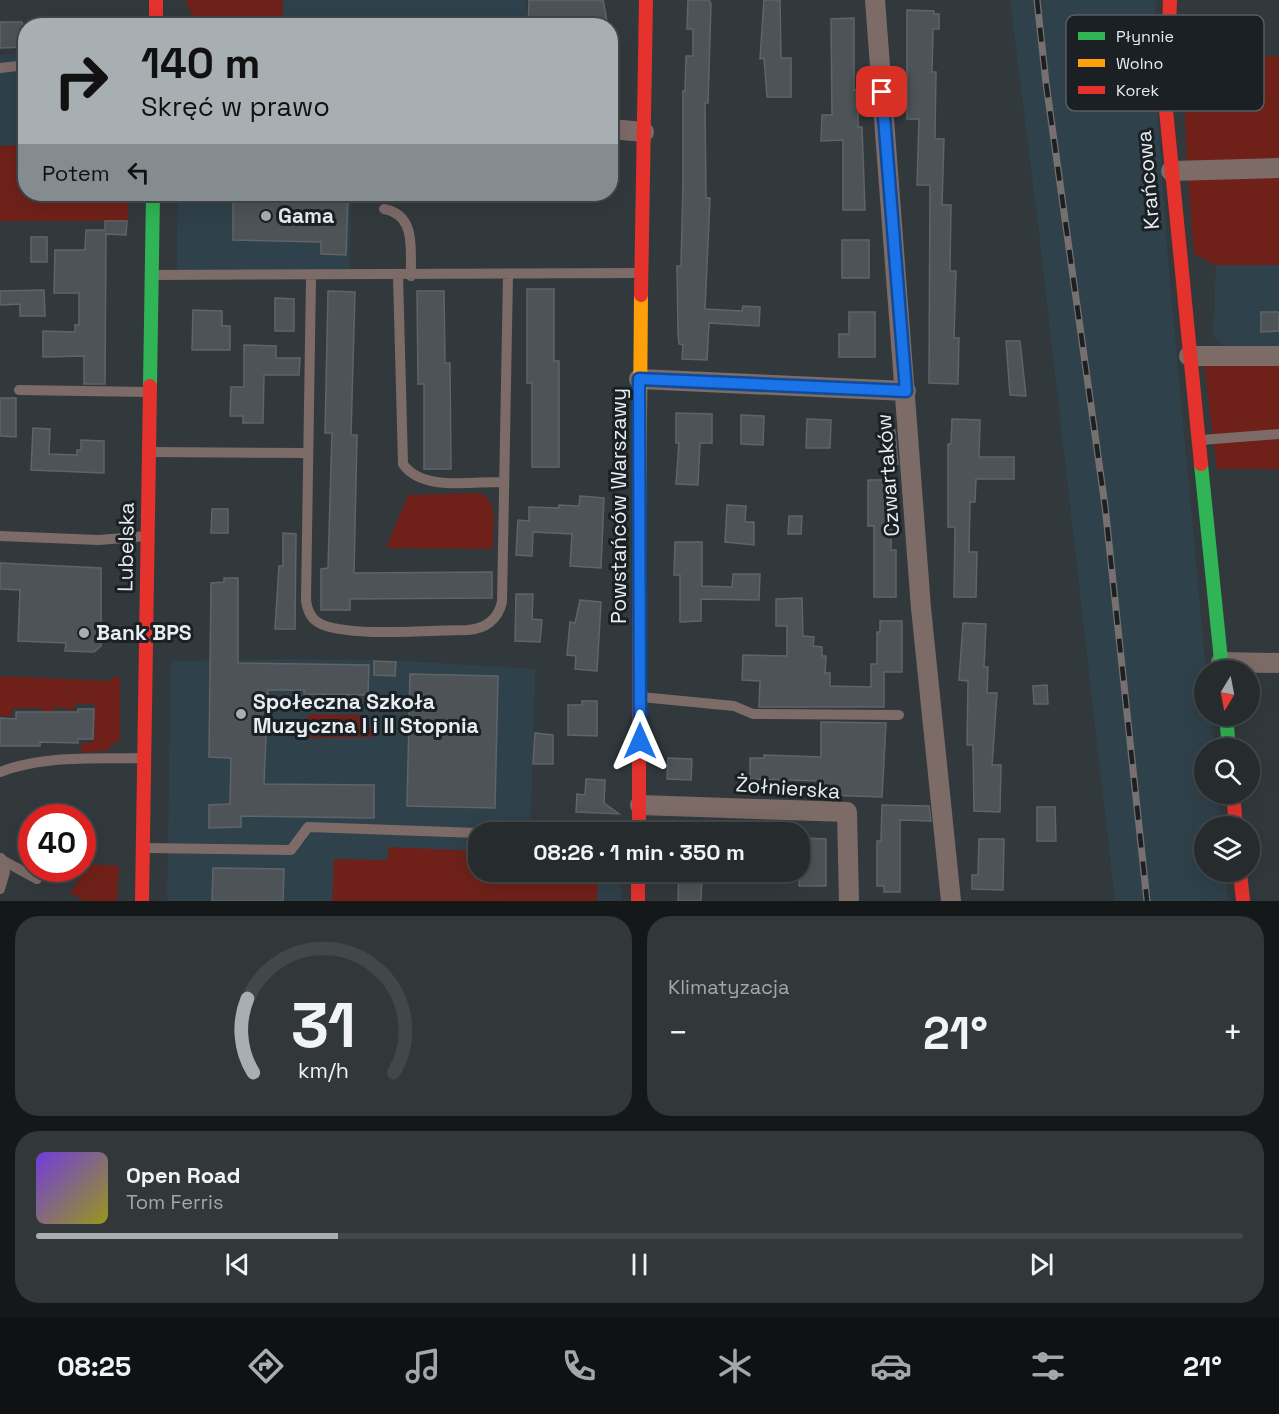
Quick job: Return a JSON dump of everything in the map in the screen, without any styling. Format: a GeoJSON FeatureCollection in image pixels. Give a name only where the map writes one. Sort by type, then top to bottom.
{"type":"FeatureCollection","features":[{"type":"Feature","properties":{"kind":"street"},"geometry":{"type":"LineString","coordinates":[[156,0],[156,18]]}},
{"type":"Feature","properties":{"kind":"street","name":"Powstańców Warszawy"},"geometry":{"type":"LineString","coordinates":[[639,822],[639,379],[643,273],[646,0]]}},
{"type":"Feature","properties":{"kind":"street","name":"Czwartaków"},"geometry":{"type":"LineString","coordinates":[[875,0],[921,608],[943,803],[951,901]]}},
{"type":"Feature","properties":{"kind":"street","name":"Krańcowa"},"geometry":{"type":"LineString","coordinates":[[1169,15],[1170,0]]}},
{"type":"Feature","properties":{"kind":"street","name":"Krańcowa"},"geometry":{"type":"LineString","coordinates":[[1166,111],[1220,660]]}},
{"type":"Feature","properties":{"kind":"street"},"geometry":{"type":"LineString","coordinates":[[618,130],[644,132]]}},
{"type":"Feature","properties":{"kind":"street"},"geometry":{"type":"LineString","coordinates":[[1171,171],[1279,168]]}},
{"type":"Feature","properties":{"kind":"street","name":"Lubelska"},"geometry":{"type":"LineString","coordinates":[[142,901],[153,201]]}},
{"type":"Feature","properties":{"kind":"street"},"geometry":{"type":"LineString","coordinates":[[1189,356],[1279,356]]}},
{"type":"Feature","properties":{"kind":"street"},"geometry":{"type":"LineString","coordinates":[[639,379],[906,391]]}},
{"type":"Feature","properties":{"kind":"street"},"geometry":{"type":"LineString","coordinates":[[1260,664],[1279,663]]}},
{"type":"Feature","properties":{"kind":"street","name":"Żołnierska"},"geometry":{"type":"LineString","coordinates":[[640,805],[847,812],[849,901]]}},
{"type":"Feature","properties":{"kind":"street"},"geometry":{"type":"LineString","coordinates":[[638,882],[638,901]]}},
{"type":"Feature","properties":{"kind":"street"},"geometry":{"type":"LineString","coordinates":[[1241,882],[1243,901]]}},
{"type":"Feature","properties":{"kind":"lane"},"geometry":{"type":"LineString","coordinates":[[0,68],[18,66]]}},
{"type":"Feature","properties":{"kind":"lane"},"geometry":{"type":"LineString","coordinates":[[384,209],[399,214],[408,225],[411,276]]}},
{"type":"Feature","properties":{"kind":"lane"},"geometry":{"type":"LineString","coordinates":[[152,275],[311,277],[643,273]]}},
{"type":"Feature","properties":{"kind":"lane"},"geometry":{"type":"LineString","coordinates":[[311,277],[307,453],[307,607],[314,620],[334,628],[475,630],[494,619],[500,612],[503,591],[503,482],[507,454],[508,275]]}},
{"type":"Feature","properties":{"kind":"lane"},"geometry":{"type":"LineString","coordinates":[[398,276],[403,464],[411,474],[428,480],[503,482]]}},
{"type":"Feature","properties":{"kind":"lane"},"geometry":{"type":"LineString","coordinates":[[19,390],[150,392]]}},
{"type":"Feature","properties":{"kind":"lane"},"geometry":{"type":"LineString","coordinates":[[1197,441],[1279,434]]}},
{"type":"Feature","properties":{"kind":"lane"},"geometry":{"type":"LineString","coordinates":[[149,452],[307,453]]}},
{"type":"Feature","properties":{"kind":"lane"},"geometry":{"type":"LineString","coordinates":[[0,536],[99,540],[147,536]]}},
{"type":"Feature","properties":{"kind":"lane"},"geometry":{"type":"LineString","coordinates":[[640,697],[734,706],[753,714],[899,715]]}},
{"type":"Feature","properties":{"kind":"lane"},"geometry":{"type":"LineString","coordinates":[[0,772],[12,767],[83,758],[144,758]]}},
{"type":"Feature","properties":{"kind":"lane"},"geometry":{"type":"LineString","coordinates":[[143,848],[291,850],[308,828],[468,833]]}},
{"type":"Feature","properties":{"kind":"lane"},"geometry":{"type":"LineString","coordinates":[[1,857],[18,867]]}},
{"type":"Feature","properties":{"kind":"lane"},"geometry":{"type":"LineString","coordinates":[[0,889],[5,872],[1,857]]}},
{"type":"Feature","properties":{"kind":"shaded area"},"geometry":{"type":"Polygon","coordinates":[[[185,0],[283,0],[282,18],[191,18],[191,11],[185,0]]]}},
{"type":"Feature","properties":{"kind":"shaded area"},"geometry":{"type":"Polygon","coordinates":[[[283,0],[526,0],[526,18],[282,18],[283,0]]]}},
{"type":"Feature","properties":{"kind":"shaded area"},"geometry":{"type":"Polygon","coordinates":[[[1010,0],[1156,0],[1155,15],[1066,15],[1066,111],[1157,111],[1169,272],[1205,660],[1194,660],[1194,726],[1212,726],[1213,738],[1194,738],[1194,804],[1219,804],[1220,816],[1194,816],[1194,882],[1226,882],[1228,901],[1115,901],[1040,241],[1010,0]]]}},
{"type":"Feature","properties":{"kind":"shaded area"},"geometry":{"type":"Polygon","coordinates":[[[18,54],[18,201],[129,201],[128,221],[0,221],[0,55],[18,54]]]}},
{"type":"Feature","properties":{"kind":"shaded area"},"geometry":{"type":"Polygon","coordinates":[[[1264,56],[1279,56],[1279,160],[1187,161],[1185,111],[1264,111],[1264,56]]]}},
{"type":"Feature","properties":{"kind":"shaded area"},"geometry":{"type":"Polygon","coordinates":[[[18,145],[18,201],[129,201],[128,221],[0,221],[0,146],[18,145]]]}},
{"type":"Feature","properties":{"kind":"shaded area"},"geometry":{"type":"Polygon","coordinates":[[[1279,176],[1279,265],[1216,265],[1194,254],[1188,177],[1279,176]]]}},
{"type":"Feature","properties":{"kind":"shaded area"},"geometry":{"type":"Polygon","coordinates":[[[178,201],[352,201],[349,271],[177,271],[178,201]]]}},
{"type":"Feature","properties":{"kind":"shaded area"},"geometry":{"type":"Polygon","coordinates":[[[1216,265],[1279,265],[1279,349],[1226,348],[1213,336],[1216,265]]]}},
{"type":"Feature","properties":{"kind":"shaded area"},"geometry":{"type":"Polygon","coordinates":[[[1279,363],[1279,469],[1217,469],[1204,364],[1279,363]]]}},
{"type":"Feature","properties":{"kind":"shaded area"},"geometry":{"type":"Polygon","coordinates":[[[480,493],[486,497],[493,510],[493,549],[386,548],[408,495],[480,493]]]}},
{"type":"Feature","properties":{"kind":"shaded area"},"geometry":{"type":"Polygon","coordinates":[[[294,659],[403,661],[535,669],[531,822],[468,822],[468,882],[622,882],[621,901],[167,901],[171,661],[294,659]]]}},
{"type":"Feature","properties":{"kind":"shaded area"},"geometry":{"type":"Polygon","coordinates":[[[0,676],[112,681],[112,677],[120,677],[120,739],[117,743],[110,744],[110,750],[82,753],[80,745],[94,741],[95,705],[76,703],[74,710],[53,707],[53,711],[42,712],[42,708],[13,708],[11,716],[0,716],[0,676]]]}},
{"type":"Feature","properties":{"kind":"shaded area"},"geometry":{"type":"Polygon","coordinates":[[[310,714],[366,715],[373,737],[310,738],[306,734],[306,719],[310,714]]]}},
{"type":"Feature","properties":{"kind":"shaded area"},"geometry":{"type":"Polygon","coordinates":[[[389,847],[468,851],[468,882],[598,882],[597,901],[332,901],[334,859],[387,860],[389,847]]]}},
{"type":"Feature","properties":{"kind":"shaded area"},"geometry":{"type":"Polygon","coordinates":[[[96,865],[119,866],[117,901],[84,901],[70,893],[77,882],[96,882],[96,865]]]}},
{"type":"Feature","properties":{"kind":"building"},"geometry":{"type":"Polygon","coordinates":[[[529,0],[603,0],[606,18],[528,18],[529,0]]]}},
{"type":"Feature","properties":{"kind":"building"},"geometry":{"type":"Polygon","coordinates":[[[688,0],[709,0],[711,4],[708,103],[705,103],[706,198],[710,198],[705,309],[742,311],[743,306],[760,307],[759,326],[709,323],[707,360],[682,359],[683,345],[679,344],[678,333],[677,266],[681,266],[683,91],[685,91],[686,56],[693,56],[693,29],[687,29],[688,0]]]}},
{"type":"Feature","properties":{"kind":"building"},"geometry":{"type":"Polygon","coordinates":[[[764,0],[780,0],[781,58],[791,58],[791,97],[767,97],[764,58],[760,59],[764,0]]]}},
{"type":"Feature","properties":{"kind":"building"},"geometry":{"type":"Polygon","coordinates":[[[907,10],[934,11],[934,14],[939,14],[939,29],[933,29],[932,72],[936,72],[935,139],[944,139],[942,205],[951,205],[950,271],[956,271],[954,338],[959,338],[958,384],[929,383],[930,185],[917,185],[919,119],[907,119],[907,10]]]}},
{"type":"Feature","properties":{"kind":"building"},"geometry":{"type":"Polygon","coordinates":[[[854,18],[854,90],[858,90],[858,127],[862,127],[865,210],[843,210],[843,140],[821,141],[822,115],[832,115],[831,19],[854,18]]]}},
{"type":"Feature","properties":{"kind":"building"},"geometry":{"type":"Polygon","coordinates":[[[0,22],[18,22],[18,47],[0,48],[0,22]]]}},
{"type":"Feature","properties":{"kind":"building"},"geometry":{"type":"Polygon","coordinates":[[[233,201],[348,201],[346,255],[321,254],[321,242],[233,240],[233,201]]]}},
{"type":"Feature","properties":{"kind":"building"},"geometry":{"type":"Polygon","coordinates":[[[105,221],[127,221],[126,235],[106,234],[105,384],[84,384],[84,356],[43,357],[43,331],[75,332],[75,325],[79,325],[79,293],[54,293],[55,250],[85,250],[86,230],[105,230],[105,221]]]}},
{"type":"Feature","properties":{"kind":"building"},"geometry":{"type":"Polygon","coordinates":[[[31,237],[47,237],[47,262],[31,262],[31,237]]]}},
{"type":"Feature","properties":{"kind":"building"},"geometry":{"type":"Polygon","coordinates":[[[842,240],[869,240],[869,278],[842,278],[842,240]]]}},
{"type":"Feature","properties":{"kind":"building"},"geometry":{"type":"Polygon","coordinates":[[[527,289],[554,289],[554,361],[559,361],[559,467],[532,467],[532,383],[527,383],[527,289]]]}},
{"type":"Feature","properties":{"kind":"building"},"geometry":{"type":"Polygon","coordinates":[[[44,290],[45,316],[20,316],[20,304],[0,305],[0,291],[44,290]]]}},
{"type":"Feature","properties":{"kind":"building"},"geometry":{"type":"Polygon","coordinates":[[[328,291],[355,292],[351,435],[357,435],[354,573],[492,572],[492,598],[350,599],[350,610],[321,610],[321,569],[328,568],[332,433],[325,433],[328,291]]]}},
{"type":"Feature","properties":{"kind":"building"},"geometry":{"type":"Polygon","coordinates":[[[417,291],[444,291],[445,363],[450,363],[451,469],[424,469],[424,384],[418,384],[417,291]]]}},
{"type":"Feature","properties":{"kind":"building"},"geometry":{"type":"Polygon","coordinates":[[[275,298],[294,299],[294,331],[275,331],[275,298]]]}},
{"type":"Feature","properties":{"kind":"building"},"geometry":{"type":"Polygon","coordinates":[[[193,310],[222,311],[222,326],[230,326],[230,350],[192,350],[193,310]]]}},
{"type":"Feature","properties":{"kind":"building"},"geometry":{"type":"Polygon","coordinates":[[[849,312],[875,312],[875,357],[839,357],[839,334],[849,334],[849,312]]]}},
{"type":"Feature","properties":{"kind":"building"},"geometry":{"type":"Polygon","coordinates":[[[1261,312],[1279,312],[1279,331],[1261,332],[1261,312]]]}},
{"type":"Feature","properties":{"kind":"building"},"geometry":{"type":"Polygon","coordinates":[[[1006,341],[1020,341],[1026,396],[1010,395],[1006,341]]]}},
{"type":"Feature","properties":{"kind":"building"},"geometry":{"type":"Polygon","coordinates":[[[244,345],[276,346],[276,358],[300,358],[299,375],[264,375],[263,423],[243,423],[243,416],[230,416],[231,387],[244,387],[244,345]]]}},
{"type":"Feature","properties":{"kind":"building"},"geometry":{"type":"Polygon","coordinates":[[[0,398],[16,398],[16,437],[0,436],[0,398]]]}},
{"type":"Feature","properties":{"kind":"building"},"geometry":{"type":"Polygon","coordinates":[[[676,413],[712,414],[712,443],[700,443],[698,485],[676,484],[679,443],[676,443],[676,413]]]}},
{"type":"Feature","properties":{"kind":"building"},"geometry":{"type":"Polygon","coordinates":[[[741,415],[764,416],[763,445],[741,444],[741,415]]]}},
{"type":"Feature","properties":{"kind":"building"},"geometry":{"type":"Polygon","coordinates":[[[807,419],[831,420],[830,448],[806,448],[807,419]]]}},
{"type":"Feature","properties":{"kind":"building"},"geometry":{"type":"Polygon","coordinates":[[[952,419],[980,420],[979,457],[1014,457],[1014,479],[976,479],[975,502],[970,502],[969,552],[977,552],[976,597],[954,597],[955,527],[948,527],[948,444],[951,444],[952,419]]]}},
{"type":"Feature","properties":{"kind":"building"},"geometry":{"type":"Polygon","coordinates":[[[33,428],[50,429],[49,454],[77,455],[77,450],[81,450],[81,440],[104,441],[104,473],[31,470],[33,428]]]}},
{"type":"Feature","properties":{"kind":"building"},"geometry":{"type":"Polygon","coordinates":[[[895,430],[898,464],[885,464],[886,431],[895,430]]]}},
{"type":"Feature","properties":{"kind":"building"},"geometry":{"type":"Polygon","coordinates":[[[868,480],[891,480],[891,550],[896,550],[896,597],[874,597],[874,526],[868,526],[868,480]]]}},
{"type":"Feature","properties":{"kind":"building"},"geometry":{"type":"Polygon","coordinates":[[[580,496],[604,498],[601,568],[570,566],[572,534],[533,532],[532,556],[516,555],[518,520],[529,521],[529,507],[579,506],[580,496]]]}},
{"type":"Feature","properties":{"kind":"building"},"geometry":{"type":"Polygon","coordinates":[[[727,505],[746,506],[745,522],[754,522],[754,545],[725,542],[727,505]]]}},
{"type":"Feature","properties":{"kind":"building"},"geometry":{"type":"Polygon","coordinates":[[[212,509],[228,509],[228,533],[211,533],[212,509]]]}},
{"type":"Feature","properties":{"kind":"building"},"geometry":{"type":"Polygon","coordinates":[[[789,516],[802,516],[801,534],[788,534],[789,516]]]}},
{"type":"Feature","properties":{"kind":"building"},"geometry":{"type":"Polygon","coordinates":[[[283,533],[296,534],[295,629],[275,629],[279,566],[283,566],[283,533]]]}},
{"type":"Feature","properties":{"kind":"building"},"geometry":{"type":"Polygon","coordinates":[[[675,542],[702,542],[702,586],[732,587],[733,574],[760,574],[759,600],[701,599],[701,621],[680,622],[680,575],[674,575],[675,542]]]}},
{"type":"Feature","properties":{"kind":"building"},"geometry":{"type":"Polygon","coordinates":[[[0,563],[101,568],[101,646],[94,652],[65,651],[66,643],[18,641],[20,590],[0,589],[0,563]]]}},
{"type":"Feature","properties":{"kind":"building"},"geometry":{"type":"Polygon","coordinates":[[[224,578],[238,578],[238,663],[369,665],[368,695],[304,694],[304,690],[268,690],[264,784],[374,785],[374,818],[241,816],[241,827],[209,828],[209,805],[230,804],[231,758],[209,757],[211,583],[224,582],[224,578]]]}},
{"type":"Feature","properties":{"kind":"building"},"geometry":{"type":"Polygon","coordinates":[[[516,594],[533,594],[532,619],[542,620],[540,642],[515,641],[516,594]]]}},
{"type":"Feature","properties":{"kind":"building"},"geometry":{"type":"Polygon","coordinates":[[[802,598],[803,636],[814,637],[813,646],[822,647],[822,656],[826,656],[825,673],[830,673],[830,686],[871,687],[871,664],[877,664],[877,632],[880,632],[880,621],[902,621],[902,672],[884,672],[884,707],[759,707],[760,681],[742,680],[743,655],[787,656],[787,626],[776,626],[776,599],[802,598]]]}},
{"type":"Feature","properties":{"kind":"building"},"geometry":{"type":"Polygon","coordinates":[[[580,600],[601,602],[597,671],[575,669],[576,656],[567,655],[570,622],[575,623],[580,600]]]}},
{"type":"Feature","properties":{"kind":"building"},"geometry":{"type":"Polygon","coordinates":[[[963,623],[986,624],[984,667],[988,667],[987,693],[997,693],[992,765],[1001,765],[1000,812],[974,811],[973,745],[967,745],[968,681],[959,680],[963,623]]]}},
{"type":"Feature","properties":{"kind":"building"},"geometry":{"type":"Polygon","coordinates":[[[374,661],[396,662],[395,676],[374,675],[374,661]]]}},
{"type":"Feature","properties":{"kind":"building"},"geometry":{"type":"Polygon","coordinates":[[[410,674],[498,676],[495,808],[407,806],[410,674]]]}},
{"type":"Feature","properties":{"kind":"building"},"geometry":{"type":"Polygon","coordinates":[[[1047,685],[1048,704],[1034,704],[1033,686],[1047,685]]]}},
{"type":"Feature","properties":{"kind":"building"},"geometry":{"type":"Polygon","coordinates":[[[582,701],[597,701],[597,736],[568,735],[568,705],[582,705],[582,701]]]}},
{"type":"Feature","properties":{"kind":"building"},"geometry":{"type":"Polygon","coordinates":[[[78,709],[94,709],[93,739],[78,739],[78,743],[40,742],[40,746],[0,746],[0,718],[16,719],[16,712],[78,712],[78,709]]]}},
{"type":"Feature","properties":{"kind":"building"},"geometry":{"type":"Polygon","coordinates":[[[821,722],[886,723],[882,797],[823,795],[824,781],[750,779],[750,758],[764,758],[764,755],[821,757],[821,722]]]}},
{"type":"Feature","properties":{"kind":"building"},"geometry":{"type":"Polygon","coordinates":[[[535,733],[553,735],[553,764],[533,764],[535,733]]]}},
{"type":"Feature","properties":{"kind":"building"},"geometry":{"type":"Polygon","coordinates":[[[668,758],[692,759],[691,780],[667,779],[668,758]]]}},
{"type":"Feature","properties":{"kind":"building"},"geometry":{"type":"Polygon","coordinates":[[[586,779],[605,780],[604,803],[619,814],[576,812],[577,794],[585,795],[586,779]]]}},
{"type":"Feature","properties":{"kind":"building"},"geometry":{"type":"Polygon","coordinates":[[[882,805],[929,806],[931,821],[900,820],[900,892],[884,892],[884,886],[877,886],[877,841],[881,841],[882,805]]]}},
{"type":"Feature","properties":{"kind":"building"},"geometry":{"type":"Polygon","coordinates":[[[1037,807],[1055,807],[1056,841],[1037,841],[1037,807]]]}},
{"type":"Feature","properties":{"kind":"building"},"geometry":{"type":"Polygon","coordinates":[[[810,838],[826,839],[826,886],[799,886],[799,882],[810,882],[810,838]]]}},
{"type":"Feature","properties":{"kind":"building"},"geometry":{"type":"Polygon","coordinates":[[[979,839],[1004,839],[1003,890],[972,889],[972,875],[978,875],[979,839]]]}},
{"type":"Feature","properties":{"kind":"building"},"geometry":{"type":"Polygon","coordinates":[[[213,868],[284,869],[283,901],[212,901],[213,868]]]}},
{"type":"Feature","properties":{"kind":"building"},"geometry":{"type":"Polygon","coordinates":[[[679,882],[702,882],[701,901],[678,901],[679,882]]]}},
{"type":"Feature","properties":{"kind":"railway"},"geometry":{"type":"LineString","coordinates":[[1037,0],[1046,83],[1105,506],[1147,901]]}},
{"type":"Feature","properties":{"kind":"traffic: fast"},"geometry":{"type":"LineString","coordinates":[[150,386],[153,201]]}},
{"type":"Feature","properties":{"kind":"traffic: fast"},"geometry":{"type":"LineString","coordinates":[[1201,464],[1221,660]]}},
{"type":"Feature","properties":{"kind":"traffic: fast"},"geometry":{"type":"LineString","coordinates":[[1227,726],[1228,738]]}},
{"type":"Feature","properties":{"kind":"traffic: slow"},"geometry":{"type":"LineString","coordinates":[[639,539],[641,295]]}},
{"type":"Feature","properties":{"kind":"traffic: jam"},"geometry":{"type":"LineString","coordinates":[[156,0],[156,18]]}},
{"type":"Feature","properties":{"kind":"traffic: jam"},"geometry":{"type":"LineString","coordinates":[[641,295],[646,0]]}},
{"type":"Feature","properties":{"kind":"traffic: jam"},"geometry":{"type":"LineString","coordinates":[[1169,15],[1170,0]]}},
{"type":"Feature","properties":{"kind":"traffic: jam"},"geometry":{"type":"LineString","coordinates":[[1166,111],[1201,464]]}},
{"type":"Feature","properties":{"kind":"traffic: jam"},"geometry":{"type":"LineString","coordinates":[[142,901],[150,386]]}},
{"type":"Feature","properties":{"kind":"traffic: jam"},"geometry":{"type":"LineString","coordinates":[[639,539],[639,822]]}},
{"type":"Feature","properties":{"kind":"traffic: jam"},"geometry":{"type":"LineString","coordinates":[[1234,804],[1235,816]]}},
{"type":"Feature","properties":{"kind":"traffic: jam"},"geometry":{"type":"LineString","coordinates":[[638,882],[638,901]]}},
{"type":"Feature","properties":{"kind":"traffic: jam"},"geometry":{"type":"LineString","coordinates":[[1241,882],[1243,901]]}},
{"type":"Feature","properties":{"kind":"place","name":"Gama"},"geometry":{"type":"Point","coordinates":[266,216]}},
{"type":"Feature","properties":{"kind":"place","name":"Bank BPS"},"geometry":{"type":"Point","coordinates":[84,633]}},
{"type":"Feature","properties":{"kind":"place","name":"Społeczna Szkoła Muzyczna I i II Stopnia"},"geometry":{"type":"Point","coordinates":[241,714]}},
{"type":"Feature","properties":{"kind":"route"},"geometry":{"type":"LineString","coordinates":[[640,741],[639,379],[906,391],[882,92]]}}]}
